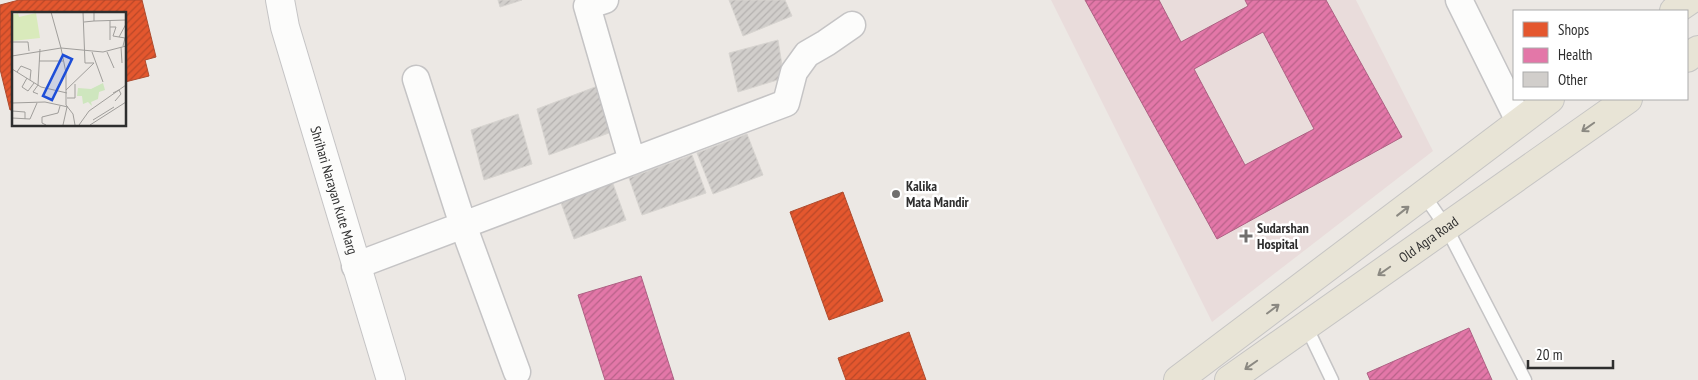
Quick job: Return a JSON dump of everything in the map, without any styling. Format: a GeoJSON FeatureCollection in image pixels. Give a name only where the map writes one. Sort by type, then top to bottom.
{"type":"FeatureCollection","features":[{"type":"Feature","properties":{"kind":"main road"},"geometry":{"type":"LineString","coordinates":[[1675,10],[1690,0]]}},
{"type":"Feature","properties":{"kind":"main road"},"geometry":{"type":"LineString","coordinates":[[1178,380],[1549,100]]}},
{"type":"Feature","properties":{"kind":"main road","name":"Old Agra Road"},"geometry":{"type":"LineString","coordinates":[[1229,380],[1627,100]]}},
{"type":"Feature","properties":{"kind":"street","name":"Shrihari Narayan Kute Marg"},"geometry":{"type":"LineString","coordinates":[[280,0],[285,27],[391,380]]}},
{"type":"Feature","properties":{"kind":"street"},"geometry":{"type":"LineString","coordinates":[[605,0],[587,6],[632,161]]}},
{"type":"Feature","properties":{"kind":"street"},"geometry":{"type":"LineString","coordinates":[[1459,0],[1519,121]]}},
{"type":"Feature","properties":{"kind":"street"},"geometry":{"type":"LineString","coordinates":[[356,266],[786,103],[794,72],[808,54],[852,25]]}},
{"type":"Feature","properties":{"kind":"street"},"geometry":{"type":"LineString","coordinates":[[416,79],[463,224],[517,372]]}},
{"type":"Feature","properties":{"kind":"lane"},"geometry":{"type":"LineString","coordinates":[[1424,195],[1446,227],[1525,380]]}},
{"type":"Feature","properties":{"kind":"lane"},"geometry":{"type":"LineString","coordinates":[[1306,326],[1332,380]]}},
{"type":"Feature","properties":{"kind":"shaded area","name":"Sudarshan Hospital"},"geometry":{"type":"Polygon","coordinates":[[[1051,0],[1356,0],[1433,151],[1212,322],[1051,0]]]}},
{"type":"Feature","properties":{"kind":"building: Shops"},"geometry":{"type":"Polygon","coordinates":[[[19,0],[142,0],[156,57],[145,60],[149,76],[126,82],[126,12],[12,12],[12,110],[10,110],[0,69],[0,5],[19,0]]]}},
{"type":"Feature","properties":{"kind":"building: Shops"},"geometry":{"type":"Polygon","coordinates":[[[843,192],[883,301],[829,320],[790,212],[843,192]]]}},
{"type":"Feature","properties":{"kind":"building: Shops"},"geometry":{"type":"Polygon","coordinates":[[[909,332],[926,380],[846,380],[838,358],[909,332]]]}},
{"type":"Feature","properties":{"kind":"building: Health"},"geometry":{"type":"Polygon","coordinates":[[[1085,0],[1159,0],[1181,42],[1248,6],[1245,0],[1326,0],[1402,137],[1217,239],[1085,0]],[[1263,32],[1194,69],[1245,165],[1314,129],[1263,32]]]}},
{"type":"Feature","properties":{"kind":"building: Health"},"geometry":{"type":"Polygon","coordinates":[[[641,276],[674,380],[605,380],[578,295],[641,276]]]}},
{"type":"Feature","properties":{"kind":"building: Health"},"geometry":{"type":"Polygon","coordinates":[[[1469,328],[1492,380],[1370,380],[1367,373],[1469,328]]]}},
{"type":"Feature","properties":{"kind":"building: Other"},"geometry":{"type":"Polygon","coordinates":[[[498,0],[522,0],[500,7],[498,0]]]}},
{"type":"Feature","properties":{"kind":"building: Other"},"geometry":{"type":"Polygon","coordinates":[[[729,0],[785,0],[792,16],[743,36],[729,0]]]}},
{"type":"Feature","properties":{"kind":"building: Other"},"geometry":{"type":"Polygon","coordinates":[[[778,40],[784,78],[738,92],[729,53],[778,40]]]}},
{"type":"Feature","properties":{"kind":"building: Other"},"geometry":{"type":"Polygon","coordinates":[[[603,84],[617,130],[549,155],[537,109],[603,84]]]}},
{"type":"Feature","properties":{"kind":"building: Other"},"geometry":{"type":"Polygon","coordinates":[[[518,114],[532,164],[484,180],[471,130],[518,114]]]}},
{"type":"Feature","properties":{"kind":"building: Other"},"geometry":{"type":"Polygon","coordinates":[[[747,134],[763,175],[713,194],[697,153],[747,134]]]}},
{"type":"Feature","properties":{"kind":"building: Other"},"geometry":{"type":"Polygon","coordinates":[[[692,155],[706,193],[642,215],[629,178],[692,155]]]}},
{"type":"Feature","properties":{"kind":"building: Other"},"geometry":{"type":"Polygon","coordinates":[[[612,181],[626,220],[574,239],[560,200],[612,181]]]}},
{"type":"Feature","properties":{"kind":"place","name":"Kalika Mata Mandir"},"geometry":{"type":"Point","coordinates":[896,194]}},
{"type":"Feature","properties":{"kind":"place","name":"Sudarshan Hospital"},"geometry":{"type":"Point","coordinates":[1246,236]}}]}
